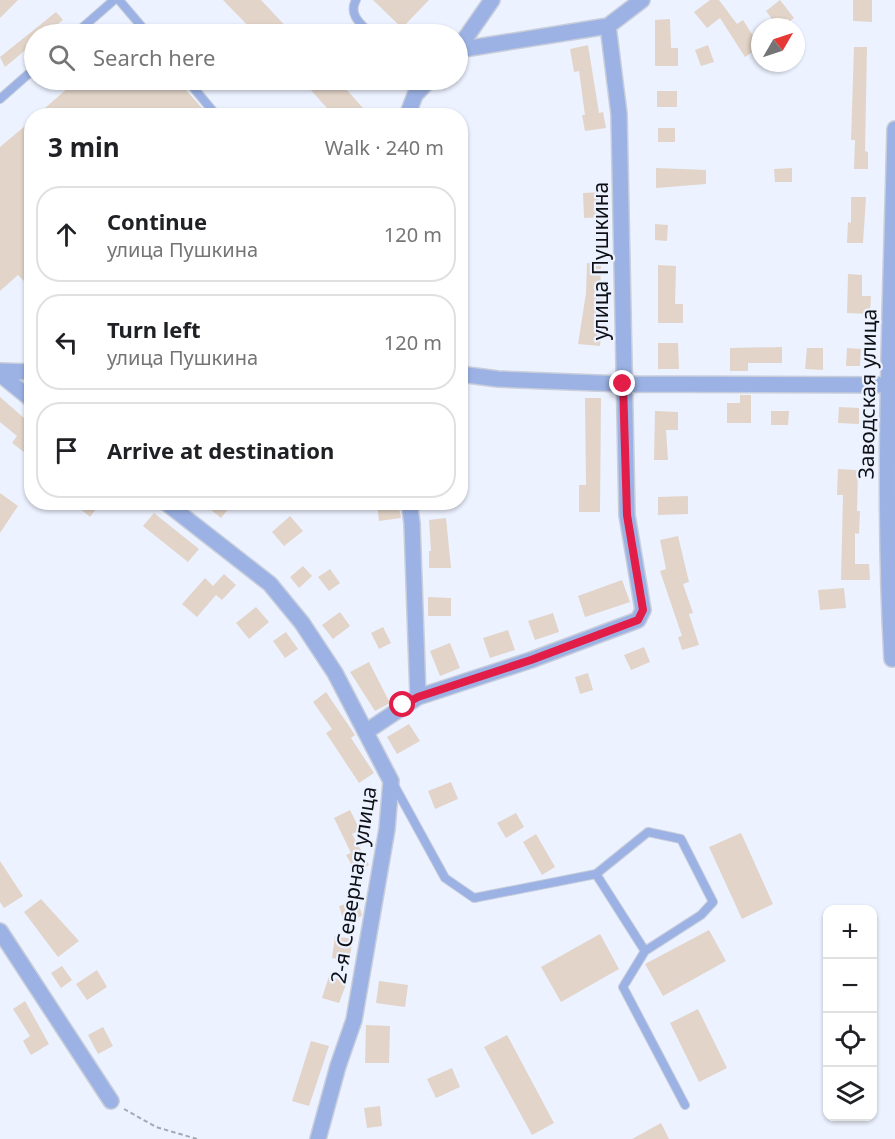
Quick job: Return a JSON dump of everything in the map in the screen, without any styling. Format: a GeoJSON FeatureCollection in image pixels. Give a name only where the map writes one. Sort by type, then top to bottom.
{"type":"FeatureCollection","features":[{"type":"Feature","properties":{"kind":"street"},"geometry":{"type":"LineString","coordinates":[[468,35],[492,0]]}},
{"type":"Feature","properties":{"kind":"street"},"geometry":{"type":"LineString","coordinates":[[468,48],[608,26],[642,0]]}},
{"type":"Feature","properties":{"kind":"street","name":"улица Пушкина"},"geometry":{"type":"LineString","coordinates":[[367,731],[418,697],[531,660],[638,620],[643,610],[627,515],[619,114],[608,26]]}},
{"type":"Feature","properties":{"kind":"street"},"geometry":{"type":"LineString","coordinates":[[410,108],[418,90]]}},
{"type":"Feature","properties":{"kind":"street","name":"Заводская улица"},"geometry":{"type":"LineString","coordinates":[[892,659],[888,592],[895,129]]}},
{"type":"Feature","properties":{"kind":"street"},"geometry":{"type":"LineString","coordinates":[[0,373],[24,372]]}},
{"type":"Feature","properties":{"kind":"street"},"geometry":{"type":"LineString","coordinates":[[0,373],[24,393]]}},
{"type":"Feature","properties":{"kind":"street"},"geometry":{"type":"LineString","coordinates":[[468,375],[498,379],[623,384],[892,385]]}},
{"type":"Feature","properties":{"kind":"street","name":"2-я Северная улица"},"geometry":{"type":"LineString","coordinates":[[175,510],[270,584],[302,623],[335,673],[392,781],[387,828],[354,1020],[338,1066],[318,1139]]}},
{"type":"Feature","properties":{"kind":"street"},"geometry":{"type":"LineString","coordinates":[[410,510],[418,697]]}},
{"type":"Feature","properties":{"kind":"street"},"geometry":{"type":"LineString","coordinates":[[0,931],[111,1101]]}},
{"type":"Feature","properties":{"kind":"lane"},"geometry":{"type":"LineString","coordinates":[[87,24],[117,0],[139,24]]}},
{"type":"Feature","properties":{"kind":"lane"},"geometry":{"type":"LineString","coordinates":[[356,0],[353,7],[356,19],[361,24]]}},
{"type":"Feature","properties":{"kind":"lane"},"geometry":{"type":"LineString","coordinates":[[0,99],[24,78]]}},
{"type":"Feature","properties":{"kind":"lane"},"geometry":{"type":"LineString","coordinates":[[195,90],[210,108]]}},
{"type":"Feature","properties":{"kind":"lane"},"geometry":{"type":"LineString","coordinates":[[392,781],[445,878],[474,898],[596,874],[648,832],[681,839],[712,902],[701,915],[645,951],[623,987],[685,1106]]}},
{"type":"Feature","properties":{"kind":"lane"},"geometry":{"type":"LineString","coordinates":[[596,874],[645,951]]}},
{"type":"Feature","properties":{"kind":"path"},"geometry":{"type":"LineString","coordinates":[[111,1101],[156,1127],[197,1139]]}},
{"type":"Feature","properties":{"kind":"building"},"geometry":{"type":"Polygon","coordinates":[[[0,0],[18,0],[0,18],[0,0]]]}},
{"type":"Feature","properties":{"kind":"building"},"geometry":{"type":"Polygon","coordinates":[[[223,0],[261,0],[284,24],[246,24],[223,0]]]}},
{"type":"Feature","properties":{"kind":"building"},"geometry":{"type":"Polygon","coordinates":[[[373,0],[429,0],[406,24],[398,24],[373,0]]]}},
{"type":"Feature","properties":{"kind":"building"},"geometry":{"type":"Polygon","coordinates":[[[710,0],[719,0],[737,24],[743,20],[751,33],[751,53],[745,57],[720,18],[707,28],[694,12],[710,0]]]}},
{"type":"Feature","properties":{"kind":"building"},"geometry":{"type":"Polygon","coordinates":[[[780,0],[794,18],[771,18],[766,11],[780,0]]]}},
{"type":"Feature","properties":{"kind":"building"},"geometry":{"type":"Polygon","coordinates":[[[853,0],[872,0],[872,22],[853,21],[853,0]]]}},
{"type":"Feature","properties":{"kind":"building"},"geometry":{"type":"Polygon","coordinates":[[[56,12],[63,20],[58,24],[41,24],[56,12]]]}},
{"type":"Feature","properties":{"kind":"building"},"geometry":{"type":"Polygon","coordinates":[[[670,19],[671,48],[678,48],[678,66],[655,66],[655,20],[670,19]]]}},
{"type":"Feature","properties":{"kind":"building"},"geometry":{"type":"Polygon","coordinates":[[[24,38],[24,51],[5,67],[0,57],[24,38]]]}},
{"type":"Feature","properties":{"kind":"building"},"geometry":{"type":"Polygon","coordinates":[[[588,45],[599,113],[603,112],[606,128],[585,131],[579,71],[574,72],[570,49],[588,45]]]}},
{"type":"Feature","properties":{"kind":"building"},"geometry":{"type":"Polygon","coordinates":[[[708,45],[714,62],[701,66],[695,50],[708,45]]]}},
{"type":"Feature","properties":{"kind":"building"},"geometry":{"type":"Polygon","coordinates":[[[854,47],[867,47],[865,151],[868,152],[868,169],[854,169],[855,140],[851,140],[854,47]]]}},
{"type":"Feature","properties":{"kind":"building"},"geometry":{"type":"Polygon","coordinates":[[[66,90],[186,90],[202,108],[45,108],[66,90]]]}},
{"type":"Feature","properties":{"kind":"building"},"geometry":{"type":"Polygon","coordinates":[[[311,90],[347,90],[363,108],[327,108],[311,90]]]}},
{"type":"Feature","properties":{"kind":"building"},"geometry":{"type":"Polygon","coordinates":[[[657,91],[677,91],[677,107],[657,107],[657,91]]]}},
{"type":"Feature","properties":{"kind":"building"},"geometry":{"type":"Polygon","coordinates":[[[24,127],[24,281],[18,275],[0,291],[0,147],[24,127]]]}},
{"type":"Feature","properties":{"kind":"building"},"geometry":{"type":"Polygon","coordinates":[[[658,128],[675,128],[675,142],[658,142],[658,128]]]}},
{"type":"Feature","properties":{"kind":"building"},"geometry":{"type":"Polygon","coordinates":[[[656,168],[706,170],[706,184],[656,188],[656,168]]]}},
{"type":"Feature","properties":{"kind":"building"},"geometry":{"type":"Polygon","coordinates":[[[792,168],[792,182],[775,182],[774,169],[792,168]]]}},
{"type":"Feature","properties":{"kind":"building"},"geometry":{"type":"Polygon","coordinates":[[[603,192],[604,217],[584,218],[583,193],[603,192]]]}},
{"type":"Feature","properties":{"kind":"building"},"geometry":{"type":"Polygon","coordinates":[[[851,197],[866,197],[863,243],[847,243],[848,222],[851,223],[851,197]]]}},
{"type":"Feature","properties":{"kind":"building"},"geometry":{"type":"Polygon","coordinates":[[[655,224],[668,225],[667,241],[655,240],[655,224]]]}},
{"type":"Feature","properties":{"kind":"building"},"geometry":{"type":"Polygon","coordinates":[[[587,263],[601,264],[600,294],[604,295],[600,346],[578,344],[586,293],[587,263]]]}},
{"type":"Feature","properties":{"kind":"building"},"geometry":{"type":"Polygon","coordinates":[[[658,265],[676,266],[675,304],[683,304],[683,323],[658,323],[658,265]]]}},
{"type":"Feature","properties":{"kind":"building"},"geometry":{"type":"Polygon","coordinates":[[[848,274],[862,275],[862,296],[871,296],[870,314],[847,313],[848,274]]]}},
{"type":"Feature","properties":{"kind":"building"},"geometry":{"type":"Polygon","coordinates":[[[658,343],[678,343],[679,369],[658,369],[658,343]]]}},
{"type":"Feature","properties":{"kind":"building"},"geometry":{"type":"Polygon","coordinates":[[[782,347],[782,363],[748,363],[748,371],[730,371],[730,348],[782,347]]]}},
{"type":"Feature","properties":{"kind":"building"},"geometry":{"type":"Polygon","coordinates":[[[807,348],[823,348],[823,370],[805,369],[807,348]]]}},
{"type":"Feature","properties":{"kind":"building"},"geometry":{"type":"Polygon","coordinates":[[[847,348],[861,349],[860,366],[846,366],[847,348]]]}},
{"type":"Feature","properties":{"kind":"building"},"geometry":{"type":"Polygon","coordinates":[[[740,395],[751,395],[751,423],[727,423],[727,403],[740,403],[740,395]]]}},
{"type":"Feature","properties":{"kind":"building"},"geometry":{"type":"Polygon","coordinates":[[[0,397],[24,418],[24,452],[12,443],[17,436],[0,422],[0,397]]]}},
{"type":"Feature","properties":{"kind":"building"},"geometry":{"type":"Polygon","coordinates":[[[585,398],[601,398],[600,512],[579,512],[579,485],[586,485],[585,398]]]}},
{"type":"Feature","properties":{"kind":"building"},"geometry":{"type":"Polygon","coordinates":[[[839,407],[859,408],[859,424],[838,423],[839,407]]]}},
{"type":"Feature","properties":{"kind":"building"},"geometry":{"type":"Polygon","coordinates":[[[655,411],[678,412],[678,430],[666,430],[668,460],[654,460],[655,411]]]}},
{"type":"Feature","properties":{"kind":"building"},"geometry":{"type":"Polygon","coordinates":[[[771,411],[789,411],[788,425],[771,425],[771,411]]]}},
{"type":"Feature","properties":{"kind":"building"},"geometry":{"type":"Polygon","coordinates":[[[838,469],[858,470],[857,511],[860,511],[859,534],[855,533],[855,564],[869,564],[870,580],[841,580],[843,495],[837,495],[838,469]]]}},
{"type":"Feature","properties":{"kind":"building"},"geometry":{"type":"Polygon","coordinates":[[[0,493],[18,506],[0,533],[0,493]]]}},
{"type":"Feature","properties":{"kind":"building"},"geometry":{"type":"Polygon","coordinates":[[[688,496],[688,514],[658,515],[658,497],[688,496]]]}},
{"type":"Feature","properties":{"kind":"building"},"geometry":{"type":"Polygon","coordinates":[[[82,510],[95,510],[90,517],[82,510]]]}},
{"type":"Feature","properties":{"kind":"building"},"geometry":{"type":"Polygon","coordinates":[[[211,510],[228,510],[221,518],[211,510]]]}},
{"type":"Feature","properties":{"kind":"building"},"geometry":{"type":"Polygon","coordinates":[[[378,510],[400,510],[401,518],[379,521],[378,510]]]}},
{"type":"Feature","properties":{"kind":"building"},"geometry":{"type":"Polygon","coordinates":[[[154,513],[199,549],[188,562],[143,526],[154,513]]]}},
{"type":"Feature","properties":{"kind":"building"},"geometry":{"type":"Polygon","coordinates":[[[290,516],[303,531],[284,546],[272,532],[290,516]]]}},
{"type":"Feature","properties":{"kind":"building"},"geometry":{"type":"Polygon","coordinates":[[[446,518],[451,568],[429,568],[429,551],[431,551],[429,520],[446,518]]]}},
{"type":"Feature","properties":{"kind":"building"},"geometry":{"type":"Polygon","coordinates":[[[678,536],[689,582],[683,584],[693,613],[689,614],[699,645],[682,650],[678,637],[682,636],[660,571],[666,569],[660,540],[678,536]]]}},
{"type":"Feature","properties":{"kind":"building"},"geometry":{"type":"Polygon","coordinates":[[[303,566],[312,576],[299,588],[290,577],[303,566]]]}},
{"type":"Feature","properties":{"kind":"building"},"geometry":{"type":"Polygon","coordinates":[[[330,569],[340,583],[329,591],[318,577],[330,569]]]}},
{"type":"Feature","properties":{"kind":"building"},"geometry":{"type":"Polygon","coordinates":[[[224,574],[236,585],[222,600],[216,595],[197,617],[182,604],[205,578],[213,586],[224,574]]]}},
{"type":"Feature","properties":{"kind":"building"},"geometry":{"type":"Polygon","coordinates":[[[622,580],[630,602],[585,617],[578,596],[622,580]]]}},
{"type":"Feature","properties":{"kind":"building"},"geometry":{"type":"Polygon","coordinates":[[[844,588],[846,608],[820,610],[818,590],[844,588]]]}},
{"type":"Feature","properties":{"kind":"building"},"geometry":{"type":"Polygon","coordinates":[[[428,597],[451,598],[451,616],[428,616],[428,597]]]}},
{"type":"Feature","properties":{"kind":"building"},"geometry":{"type":"Polygon","coordinates":[[[256,607],[269,622],[249,639],[236,623],[256,607]]]}},
{"type":"Feature","properties":{"kind":"building"},"geometry":{"type":"Polygon","coordinates":[[[340,612],[350,626],[333,639],[322,625],[340,612]]]}},
{"type":"Feature","properties":{"kind":"building"},"geometry":{"type":"Polygon","coordinates":[[[553,613],[559,632],[535,640],[528,621],[553,613]]]}},
{"type":"Feature","properties":{"kind":"building"},"geometry":{"type":"Polygon","coordinates":[[[383,627],[391,643],[379,649],[371,633],[383,627]]]}},
{"type":"Feature","properties":{"kind":"building"},"geometry":{"type":"Polygon","coordinates":[[[508,630],[515,650],[490,658],[483,638],[508,630]]]}},
{"type":"Feature","properties":{"kind":"building"},"geometry":{"type":"Polygon","coordinates":[[[286,632],[298,649],[285,658],[273,641],[286,632]]]}},
{"type":"Feature","properties":{"kind":"building"},"geometry":{"type":"Polygon","coordinates":[[[450,643],[460,668],[440,676],[430,651],[450,643]]]}},
{"type":"Feature","properties":{"kind":"building"},"geometry":{"type":"Polygon","coordinates":[[[644,647],[650,662],[631,670],[624,655],[644,647]]]}},
{"type":"Feature","properties":{"kind":"building"},"geometry":{"type":"Polygon","coordinates":[[[369,662],[390,703],[375,711],[350,672],[369,662]]]}},
{"type":"Feature","properties":{"kind":"building"},"geometry":{"type":"Polygon","coordinates":[[[588,673],[593,690],[580,694],[575,677],[588,673]]]}},
{"type":"Feature","properties":{"kind":"building"},"geometry":{"type":"Polygon","coordinates":[[[326,692],[355,735],[351,738],[374,773],[359,783],[326,733],[332,729],[313,702],[326,692]]]}},
{"type":"Feature","properties":{"kind":"building"},"geometry":{"type":"Polygon","coordinates":[[[409,724],[420,741],[397,754],[387,737],[409,724]]]}},
{"type":"Feature","properties":{"kind":"building"},"geometry":{"type":"Polygon","coordinates":[[[451,782],[458,799],[435,809],[428,791],[451,782]]]}},
{"type":"Feature","properties":{"kind":"building"},"geometry":{"type":"Polygon","coordinates":[[[350,810],[360,830],[352,834],[369,865],[356,873],[346,855],[351,853],[334,818],[350,810]]]}},
{"type":"Feature","properties":{"kind":"building"},"geometry":{"type":"Polygon","coordinates":[[[516,813],[524,827],[506,838],[497,823],[516,813]]]}},
{"type":"Feature","properties":{"kind":"building"},"geometry":{"type":"Polygon","coordinates":[[[741,833],[773,904],[742,919],[709,847],[741,833]]]}},
{"type":"Feature","properties":{"kind":"building"},"geometry":{"type":"Polygon","coordinates":[[[536,834],[555,867],[542,875],[523,842],[536,834]]]}},
{"type":"Feature","properties":{"kind":"building"},"geometry":{"type":"Polygon","coordinates":[[[0,861],[23,896],[4,908],[0,902],[0,861]]]}},
{"type":"Feature","properties":{"kind":"building"},"geometry":{"type":"Polygon","coordinates":[[[41,899],[79,941],[58,957],[24,912],[41,899]]]}},
{"type":"Feature","properties":{"kind":"building"},"geometry":{"type":"Polygon","coordinates":[[[358,900],[362,916],[344,922],[339,906],[358,900]]]}},
{"type":"Feature","properties":{"kind":"building"},"geometry":{"type":"Polygon","coordinates":[[[709,930],[726,961],[663,996],[645,964],[709,930]]]}},
{"type":"Feature","properties":{"kind":"building"},"geometry":{"type":"Polygon","coordinates":[[[600,934],[619,969],[561,1002],[541,967],[600,934]]]}},
{"type":"Feature","properties":{"kind":"building"},"geometry":{"type":"Polygon","coordinates":[[[335,936],[353,939],[349,961],[332,958],[335,936]]]}},
{"type":"Feature","properties":{"kind":"building"},"geometry":{"type":"Polygon","coordinates":[[[62,966],[72,980],[61,988],[51,973],[62,966]]]}},
{"type":"Feature","properties":{"kind":"building"},"geometry":{"type":"Polygon","coordinates":[[[97,970],[107,987],[87,1000],[76,984],[97,970]]]}},
{"type":"Feature","properties":{"kind":"building"},"geometry":{"type":"Polygon","coordinates":[[[329,976],[347,982],[339,1003],[322,998],[329,976]]]}},
{"type":"Feature","properties":{"kind":"building"},"geometry":{"type":"Polygon","coordinates":[[[379,981],[408,985],[405,1007],[376,1003],[379,981]]]}},
{"type":"Feature","properties":{"kind":"building"},"geometry":{"type":"Polygon","coordinates":[[[25,1001],[49,1044],[31,1055],[23,1041],[30,1036],[13,1009],[25,1001]]]}},
{"type":"Feature","properties":{"kind":"building"},"geometry":{"type":"Polygon","coordinates":[[[698,1009],[727,1068],[699,1082],[670,1023],[698,1009]]]}},
{"type":"Feature","properties":{"kind":"building"},"geometry":{"type":"Polygon","coordinates":[[[366,1025],[390,1026],[389,1063],[365,1063],[366,1025]]]}},
{"type":"Feature","properties":{"kind":"building"},"geometry":{"type":"Polygon","coordinates":[[[103,1027],[113,1046],[98,1054],[88,1035],[103,1027]]]}},
{"type":"Feature","properties":{"kind":"building"},"geometry":{"type":"Polygon","coordinates":[[[507,1035],[554,1123],[532,1135],[484,1047],[507,1035]]]}},
{"type":"Feature","properties":{"kind":"building"},"geometry":{"type":"Polygon","coordinates":[[[311,1041],[329,1046],[309,1106],[292,1101],[311,1041]]]}},
{"type":"Feature","properties":{"kind":"building"},"geometry":{"type":"Polygon","coordinates":[[[452,1068],[460,1087],[436,1098],[427,1079],[452,1068]]]}},
{"type":"Feature","properties":{"kind":"building"},"geometry":{"type":"Polygon","coordinates":[[[380,1106],[382,1126],[367,1128],[364,1108],[380,1106]]]}},
{"type":"Feature","properties":{"kind":"building"},"geometry":{"type":"Polygon","coordinates":[[[661,1123],[669,1139],[632,1139],[661,1123]]]}},
{"type":"Feature","properties":{"kind":"route"},"geometry":{"type":"LineString","coordinates":[[403,705],[418,697],[531,660],[638,620],[643,610],[632,558],[627,515],[623,384]]}}]}
